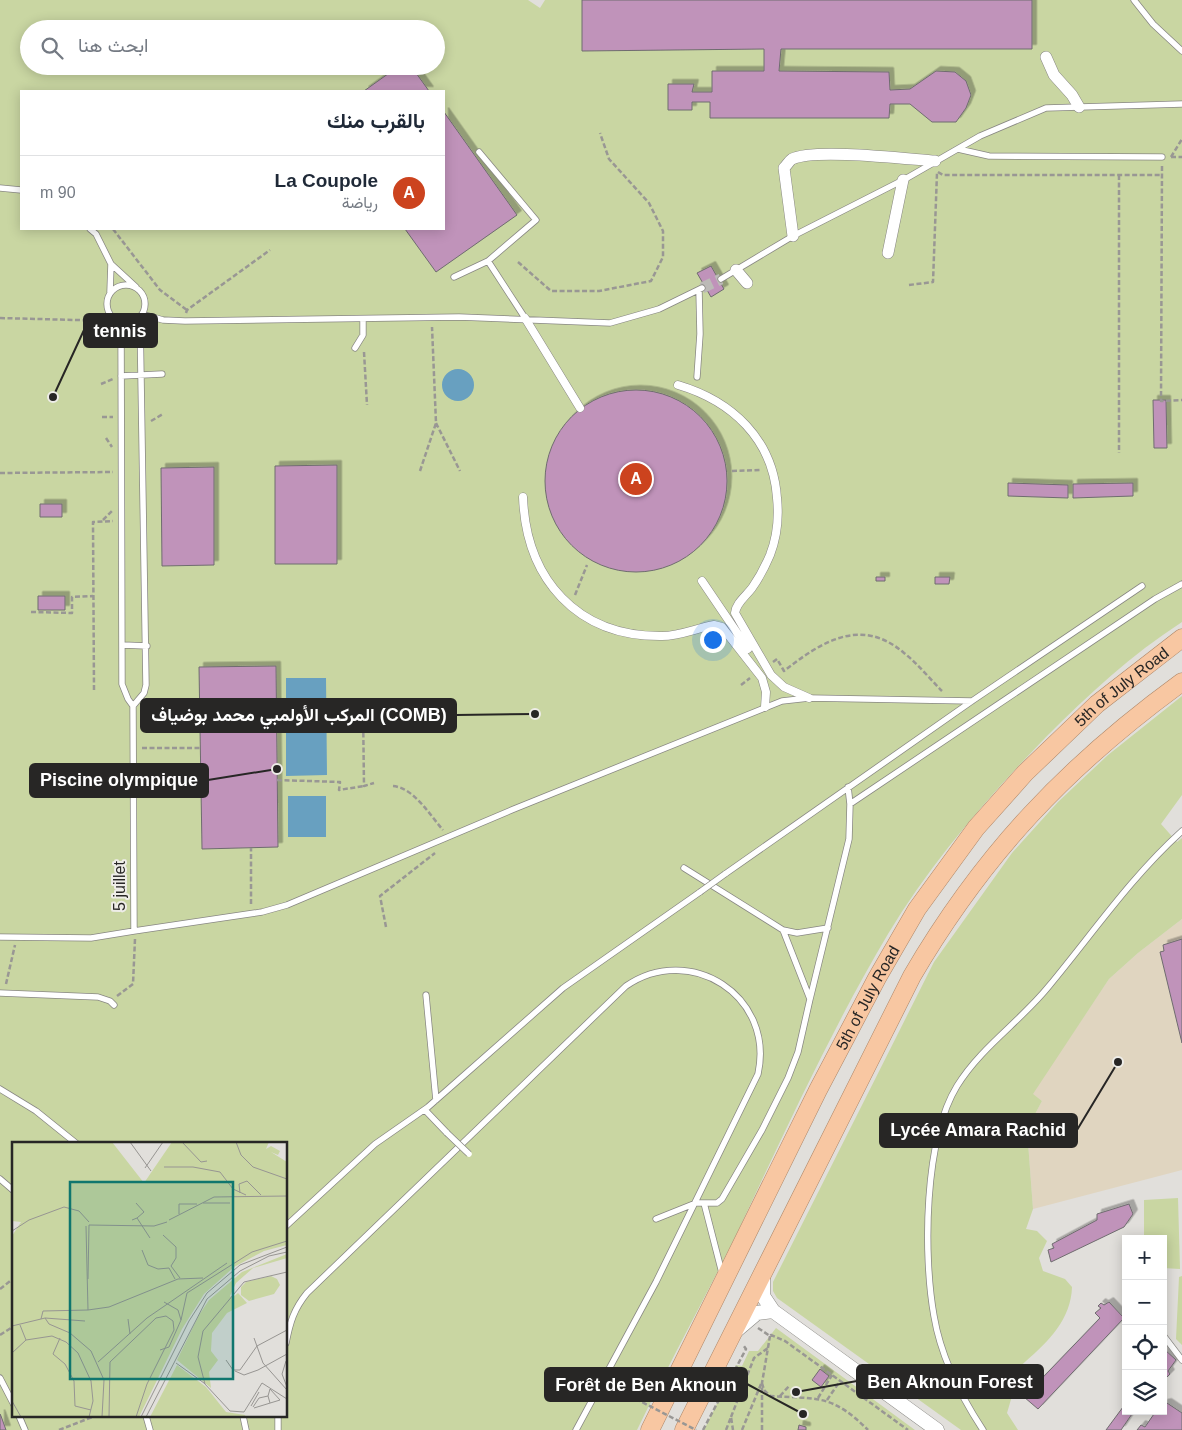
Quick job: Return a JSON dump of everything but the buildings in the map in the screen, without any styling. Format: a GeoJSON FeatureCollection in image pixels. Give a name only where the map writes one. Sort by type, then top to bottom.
{"type":"FeatureCollection","features":[{"type":"Feature","properties":{"kind":"highway","name":"5th of July Road"},"geometry":{"type":"LineString","coordinates":[[650,1430],[858,1013],[902,932],[976,828],[1051,748],[1097,704],[1182,638]]}},
{"type":"Feature","properties":{"kind":"highway","name":"5th of July Road"},"geometry":{"type":"LineString","coordinates":[[684,1430],[736,1340],[763,1274],[912,976],[956,906],[997,852],[1063,779],[1116,733],[1182,682]]}},
{"type":"Feature","properties":{"kind":"street"},"geometry":{"type":"LineString","coordinates":[[1046,57],[1054,75],[1079,106]]}},
{"type":"Feature","properties":{"kind":"street"},"geometry":{"type":"LineString","coordinates":[[793,236],[784,168],[791,159],[809,155],[870,156],[933,166]]}},
{"type":"Feature","properties":{"kind":"street"},"geometry":{"type":"LineString","coordinates":[[888,253],[903,180]]}},
{"type":"Feature","properties":{"kind":"street"},"geometry":{"type":"LineString","coordinates":[[736,270],[747,284]]}},
{"type":"Feature","properties":{"kind":"street"},"geometry":{"type":"LineString","coordinates":[[525,318],[580,408]]}},
{"type":"Feature","properties":{"kind":"street"},"geometry":{"type":"LineString","coordinates":[[678,385],[700,391],[719,401],[737,414],[756,436],[773,469],[778,511],[773,546],[762,572],[737,606],[735,613],[748,649],[765,685],[765,706]]}},
{"type":"Feature","properties":{"kind":"street"},"geometry":{"type":"LineString","coordinates":[[523,497],[526,530],[539,568],[553,588],[570,605],[591,620],[614,630],[639,635],[664,636],[718,625],[748,649],[784,687],[809,698]]}},
{"type":"Feature","properties":{"kind":"street"},"geometry":{"type":"LineString","coordinates":[[702,582],[748,649]]}},
{"type":"Feature","properties":{"kind":"street"},"geometry":{"type":"LineString","coordinates":[[763,1274],[763,1296],[773,1311],[937,1430]]}},
{"type":"Feature","properties":{"kind":"street"},"geometry":{"type":"LineString","coordinates":[[736,1340],[758,1313],[773,1311]]}},
{"type":"Feature","properties":{"kind":"lane"},"geometry":{"type":"LineString","coordinates":[[1134,0],[1153,24],[1182,50]]}},
{"type":"Feature","properties":{"kind":"lane"},"geometry":{"type":"LineString","coordinates":[[721,280],[793,236],[933,166],[980,136],[1046,108],[1182,104]]}},
{"type":"Feature","properties":{"kind":"lane"},"geometry":{"type":"LineString","coordinates":[[958,149],[989,156],[1162,157]]}},
{"type":"Feature","properties":{"kind":"lane"},"geometry":{"type":"LineString","coordinates":[[454,277],[488,261],[536,220],[480,152]]}},
{"type":"Feature","properties":{"kind":"lane"},"geometry":{"type":"LineString","coordinates":[[0,188],[20,190]]}},
{"type":"Feature","properties":{"kind":"lane"},"geometry":{"type":"LineString","coordinates":[[91,230],[96,234],[111,264],[138,289],[145,301],[141,315],[146,685],[144,693],[133,706],[128,700],[122,684],[122,376],[119,322],[107,308],[106,303],[110,292],[111,264]]}},
{"type":"Feature","properties":{"kind":"lane"},"geometry":{"type":"LineString","coordinates":[[488,261],[525,318]]}},
{"type":"Feature","properties":{"kind":"lane"},"geometry":{"type":"LineString","coordinates":[[110,292],[124,285],[138,289]]}},
{"type":"Feature","properties":{"kind":"lane"},"geometry":{"type":"LineString","coordinates":[[141,315],[163,320],[185,321],[525,318],[610,323],[659,309],[701,289],[697,377]]}},
{"type":"Feature","properties":{"kind":"lane"},"geometry":{"type":"LineString","coordinates":[[119,322],[132,322],[141,315]]}},
{"type":"Feature","properties":{"kind":"lane"},"geometry":{"type":"LineString","coordinates":[[355,348],[363,335],[362,319]]}},
{"type":"Feature","properties":{"kind":"lane"},"geometry":{"type":"LineString","coordinates":[[122,376],[162,374]]}},
{"type":"Feature","properties":{"kind":"lane"},"geometry":{"type":"LineString","coordinates":[[850,804],[1155,598],[1182,584]]}},
{"type":"Feature","properties":{"kind":"lane"},"geometry":{"type":"LineString","coordinates":[[288,1224],[375,1144],[425,1110],[563,988],[848,787],[1142,586]]}},
{"type":"Feature","properties":{"kind":"lane"},"geometry":{"type":"LineString","coordinates":[[123,645],[146,646]]}},
{"type":"Feature","properties":{"kind":"lane"},"geometry":{"type":"LineString","coordinates":[[134,931],[251,913],[287,905],[765,706],[782,701],[809,698],[972,701]]}},
{"type":"Feature","properties":{"kind":"lane","name":"5 juillet"},"geometry":{"type":"LineString","coordinates":[[0,937],[91,938],[134,931],[133,706]]}},
{"type":"Feature","properties":{"kind":"lane"},"geometry":{"type":"LineString","coordinates":[[656,1219],[696,1202],[717,1202],[722,1199],[762,1130],[788,1078],[798,1052],[849,839],[850,804],[848,787]]}},
{"type":"Feature","properties":{"kind":"lane"},"geometry":{"type":"LineString","coordinates":[[984,1430],[967,1406],[951,1372],[934,1317],[929,1220],[931,1176],[940,1125],[956,1087],[977,1059],[1044,993],[1124,891],[1159,851],[1182,831]]}},
{"type":"Feature","properties":{"kind":"lane"},"geometry":{"type":"LineString","coordinates":[[684,868],[783,930],[798,933],[828,928]]}},
{"type":"Feature","properties":{"kind":"lane"},"geometry":{"type":"LineString","coordinates":[[783,930],[810,999]]}},
{"type":"Feature","properties":{"kind":"lane"},"geometry":{"type":"LineString","coordinates":[[288,1334],[293,1313],[307,1293],[626,986],[641,975],[659,971],[696,973],[725,986],[747,1006],[756,1025],[761,1042],[758,1074],[656,1282],[576,1430]]}},
{"type":"Feature","properties":{"kind":"lane"},"geometry":{"type":"LineString","coordinates":[[2,993],[98,997],[112,1003]]}},
{"type":"Feature","properties":{"kind":"lane"},"geometry":{"type":"LineString","coordinates":[[426,995],[436,1100]]}},
{"type":"Feature","properties":{"kind":"lane"},"geometry":{"type":"LineString","coordinates":[[0,1089],[36,1111],[75,1142]]}},
{"type":"Feature","properties":{"kind":"lane"},"geometry":{"type":"LineString","coordinates":[[425,1110],[469,1154]]}},
{"type":"Feature","properties":{"kind":"lane"},"geometry":{"type":"LineString","coordinates":[[0,1179],[12,1189]]}},
{"type":"Feature","properties":{"kind":"lane"},"geometry":{"type":"LineString","coordinates":[[704,1203],[717,1249],[723,1281]]}},
{"type":"Feature","properties":{"kind":"lane"},"geometry":{"type":"LineString","coordinates":[[1167,1340],[1182,1360]]}},
{"type":"Feature","properties":{"kind":"lane"},"geometry":{"type":"LineString","coordinates":[[0,1378],[12,1401]]}},
{"type":"Feature","properties":{"kind":"lane"},"geometry":{"type":"LineString","coordinates":[[20,1418],[25,1430]]}},
{"type":"Feature","properties":{"kind":"path"},"geometry":{"type":"LineString","coordinates":[[518,262],[550,290],[599,290],[651,282],[662,257],[663,231],[649,203],[609,159],[600,133]]}},
{"type":"Feature","properties":{"kind":"path"},"geometry":{"type":"LineString","coordinates":[[1170,157],[1182,139]]}},
{"type":"Feature","properties":{"kind":"path"},"geometry":{"type":"LineString","coordinates":[[1162,157],[1162,401],[1182,400]]}},
{"type":"Feature","properties":{"kind":"path"},"geometry":{"type":"LineString","coordinates":[[933,166],[943,175],[1162,175]]}},
{"type":"Feature","properties":{"kind":"path"},"geometry":{"type":"LineString","coordinates":[[908,285],[933,282],[933,166]]}},
{"type":"Feature","properties":{"kind":"path"},"geometry":{"type":"LineString","coordinates":[[1119,175],[1119,453]]}},
{"type":"Feature","properties":{"kind":"path"},"geometry":{"type":"LineString","coordinates":[[114,230],[160,290],[187,310]]}},
{"type":"Feature","properties":{"kind":"path"},"geometry":{"type":"LineString","coordinates":[[185,321],[187,310],[270,250]]}},
{"type":"Feature","properties":{"kind":"path"},"geometry":{"type":"LineString","coordinates":[[0,318],[119,322]]}},
{"type":"Feature","properties":{"kind":"path"},"geometry":{"type":"LineString","coordinates":[[432,318],[432,376],[436,423],[460,472]]}},
{"type":"Feature","properties":{"kind":"path"},"geometry":{"type":"LineString","coordinates":[[363,335],[367,405]]}},
{"type":"Feature","properties":{"kind":"path"},"geometry":{"type":"LineString","coordinates":[[144,426],[163,414]]}},
{"type":"Feature","properties":{"kind":"path"},"geometry":{"type":"LineString","coordinates":[[420,472],[436,423]]}},
{"type":"Feature","properties":{"kind":"path"},"geometry":{"type":"LineString","coordinates":[[732,471],[773,469]]}},
{"type":"Feature","properties":{"kind":"path"},"geometry":{"type":"LineString","coordinates":[[0,473],[122,472]]}},
{"type":"Feature","properties":{"kind":"path"},"geometry":{"type":"LineString","coordinates":[[94,690],[93,522],[122,520]]}},
{"type":"Feature","properties":{"kind":"path"},"geometry":{"type":"LineString","coordinates":[[570,605],[587,565]]}},
{"type":"Feature","properties":{"kind":"path"},"geometry":{"type":"LineString","coordinates":[[31,612],[72,613],[72,596],[93,596]]}},
{"type":"Feature","properties":{"kind":"path"},"geometry":{"type":"LineString","coordinates":[[766,667],[777,659],[784,671],[812,649],[830,640],[849,636],[869,637],[888,642],[905,653],[950,700]]}},
{"type":"Feature","properties":{"kind":"path"},"geometry":{"type":"LineString","coordinates":[[741,685],[758,672]]}},
{"type":"Feature","properties":{"kind":"path"},"geometry":{"type":"LineString","coordinates":[[352,701],[363,708],[364,786]]}},
{"type":"Feature","properties":{"kind":"path"},"geometry":{"type":"LineString","coordinates":[[133,748],[201,748]]}},
{"type":"Feature","properties":{"kind":"path"},"geometry":{"type":"LineString","coordinates":[[277,780],[340,782],[339,790],[374,783]]}},
{"type":"Feature","properties":{"kind":"path"},"geometry":{"type":"LineString","coordinates":[[392,786],[402,788],[411,794],[450,837]]}},
{"type":"Feature","properties":{"kind":"path"},"geometry":{"type":"LineString","coordinates":[[251,848],[251,913]]}},
{"type":"Feature","properties":{"kind":"path"},"geometry":{"type":"LineString","coordinates":[[386,927],[380,896],[441,849]]}},
{"type":"Feature","properties":{"kind":"path"},"geometry":{"type":"LineString","coordinates":[[112,1003],[133,984],[136,944],[134,931]]}},
{"type":"Feature","properties":{"kind":"path"},"geometry":{"type":"LineString","coordinates":[[2,993],[17,938]]}},
{"type":"Feature","properties":{"kind":"path"},"geometry":{"type":"LineString","coordinates":[[0,1289],[12,1280]]}},
{"type":"Feature","properties":{"kind":"path"},"geometry":{"type":"LineString","coordinates":[[0,1335],[12,1327]]}},
{"type":"Feature","properties":{"kind":"path"},"geometry":{"type":"LineString","coordinates":[[762,1430],[762,1382],[770,1336],[785,1341],[908,1430]]}},
{"type":"Feature","properties":{"kind":"path"},"geometry":{"type":"LineString","coordinates":[[703,1430],[746,1349],[736,1340]]}},
{"type":"Feature","properties":{"kind":"path"},"geometry":{"type":"LineString","coordinates":[[726,1430],[754,1358],[768,1348]]}},
{"type":"Feature","properties":{"kind":"path"},"geometry":{"type":"LineString","coordinates":[[818,1398],[832,1375]]}},
{"type":"Feature","properties":{"kind":"path"},"geometry":{"type":"LineString","coordinates":[[827,1400],[840,1381]]}},
{"type":"Feature","properties":{"kind":"path"},"geometry":{"type":"LineString","coordinates":[[762,1382],[767,1394],[827,1400],[842,1407],[868,1430]]}},
{"type":"Feature","properties":{"kind":"path"},"geometry":{"type":"LineString","coordinates":[[742,1430],[762,1382]]}},
{"type":"Feature","properties":{"kind":"path"},"geometry":{"type":"LineString","coordinates":[[609,1385],[696,1430]]}},
{"type":"Feature","properties":{"kind":"path"},"geometry":{"type":"LineString","coordinates":[[780,1396],[790,1385]]}},
{"type":"Feature","properties":{"kind":"path"},"geometry":{"type":"LineString","coordinates":[[731,1417],[733,1430]]}},
{"type":"Feature","properties":{"kind":"path"},"geometry":{"type":"LineString","coordinates":[[59,1430],[90,1418]]}},
{"type":"Feature","properties":{"kind":"shaded area"},"geometry":{"type":"Polygon","coordinates":[[[1182,919],[1182,1170],[1033,1209],[1027,1129],[1042,1101],[1032,1094],[1109,979],[1138,953],[1182,919]]]}},
{"type":"Feature","properties":{"kind":"green space"},"geometry":{"type":"Polygon","coordinates":[[[0,0],[528,0],[540,8],[545,0],[1182,0],[1182,622],[1145,648],[1111,676],[1046,737],[961,831],[905,907],[867,970],[828,1044],[738,1231],[637,1430],[0,1430],[0,0]]]}},
{"type":"Feature","properties":{"kind":"green space"},"geometry":{"type":"Polygon","coordinates":[[[1182,696],[1182,795],[1161,824],[1177,842],[1182,838],[1182,919],[1138,953],[1109,979],[1033,1094],[1042,1101],[1027,1129],[1033,1209],[1026,1229],[1037,1231],[1047,1241],[1039,1258],[1043,1271],[1065,1279],[1072,1287],[1068,1309],[1057,1328],[1043,1346],[1024,1363],[1010,1372],[1008,1380],[1012,1396],[1007,1413],[1018,1430],[961,1430],[777,1298],[773,1291],[773,1282],[934,962],[1012,853],[1058,802],[1108,755],[1182,696]]]}},
{"type":"Feature","properties":{"kind":"green space"},"geometry":{"type":"Polygon","coordinates":[[[1178,1198],[1180,1269],[1167,1268],[1167,1235],[1144,1235],[1144,1200],[1178,1198]]]}},
{"type":"Feature","properties":{"kind":"green space"},"geometry":{"type":"Polygon","coordinates":[[[1182,1276],[1182,1345],[1176,1339],[1179,1277],[1182,1276]]]}},
{"type":"Feature","properties":{"kind":"green space"},"geometry":{"type":"Polygon","coordinates":[[[776,1328],[915,1430],[704,1430],[736,1365],[742,1366],[749,1351],[758,1351],[776,1328]]]}},
{"type":"Feature","properties":{"kind":"water"},"geometry":{"type":"Polygon","coordinates":[[[458,369],[464,370],[469,374],[473,379],[473,391],[469,396],[464,400],[458,401],[452,400],[447,396],[443,391],[442,385],[443,379],[447,374],[452,370],[458,369]]]}},
{"type":"Feature","properties":{"kind":"water"},"geometry":{"type":"Polygon","coordinates":[[[286,678],[326,678],[327,775],[286,776],[286,678]]]}},
{"type":"Feature","properties":{"kind":"water"},"geometry":{"type":"Polygon","coordinates":[[[288,796],[326,796],[326,837],[288,837],[288,796]]]}},
{"type":"Feature","properties":{"kind":"tunnel"},"geometry":{"type":"LineString","coordinates":[[702,288],[721,279]]}},
{"type":"Feature","properties":{"kind":"place","name":"tennis"},"geometry":{"type":"Point","coordinates":[53,397]}},
{"type":"Feature","properties":{"kind":"place","name":"La Coupole"},"geometry":{"type":"Point","coordinates":[636,479]}},
{"type":"Feature","properties":{"kind":"place","name":"المركب الأولمبي محمد بوضياف (COMB)"},"geometry":{"type":"Point","coordinates":[535,714]}},
{"type":"Feature","properties":{"kind":"place","name":"Piscine olympique"},"geometry":{"type":"Point","coordinates":[277,769]}},
{"type":"Feature","properties":{"kind":"place","name":"Lycée Amara Rachid"},"geometry":{"type":"Point","coordinates":[1118,1062]}},
{"type":"Feature","properties":{"kind":"place","name":"Ben Aknoun Forest"},"geometry":{"type":"Point","coordinates":[796,1392]}},
{"type":"Feature","properties":{"kind":"place","name":"Forêt de Ben Aknoun"},"geometry":{"type":"Point","coordinates":[803,1414]}}]}
